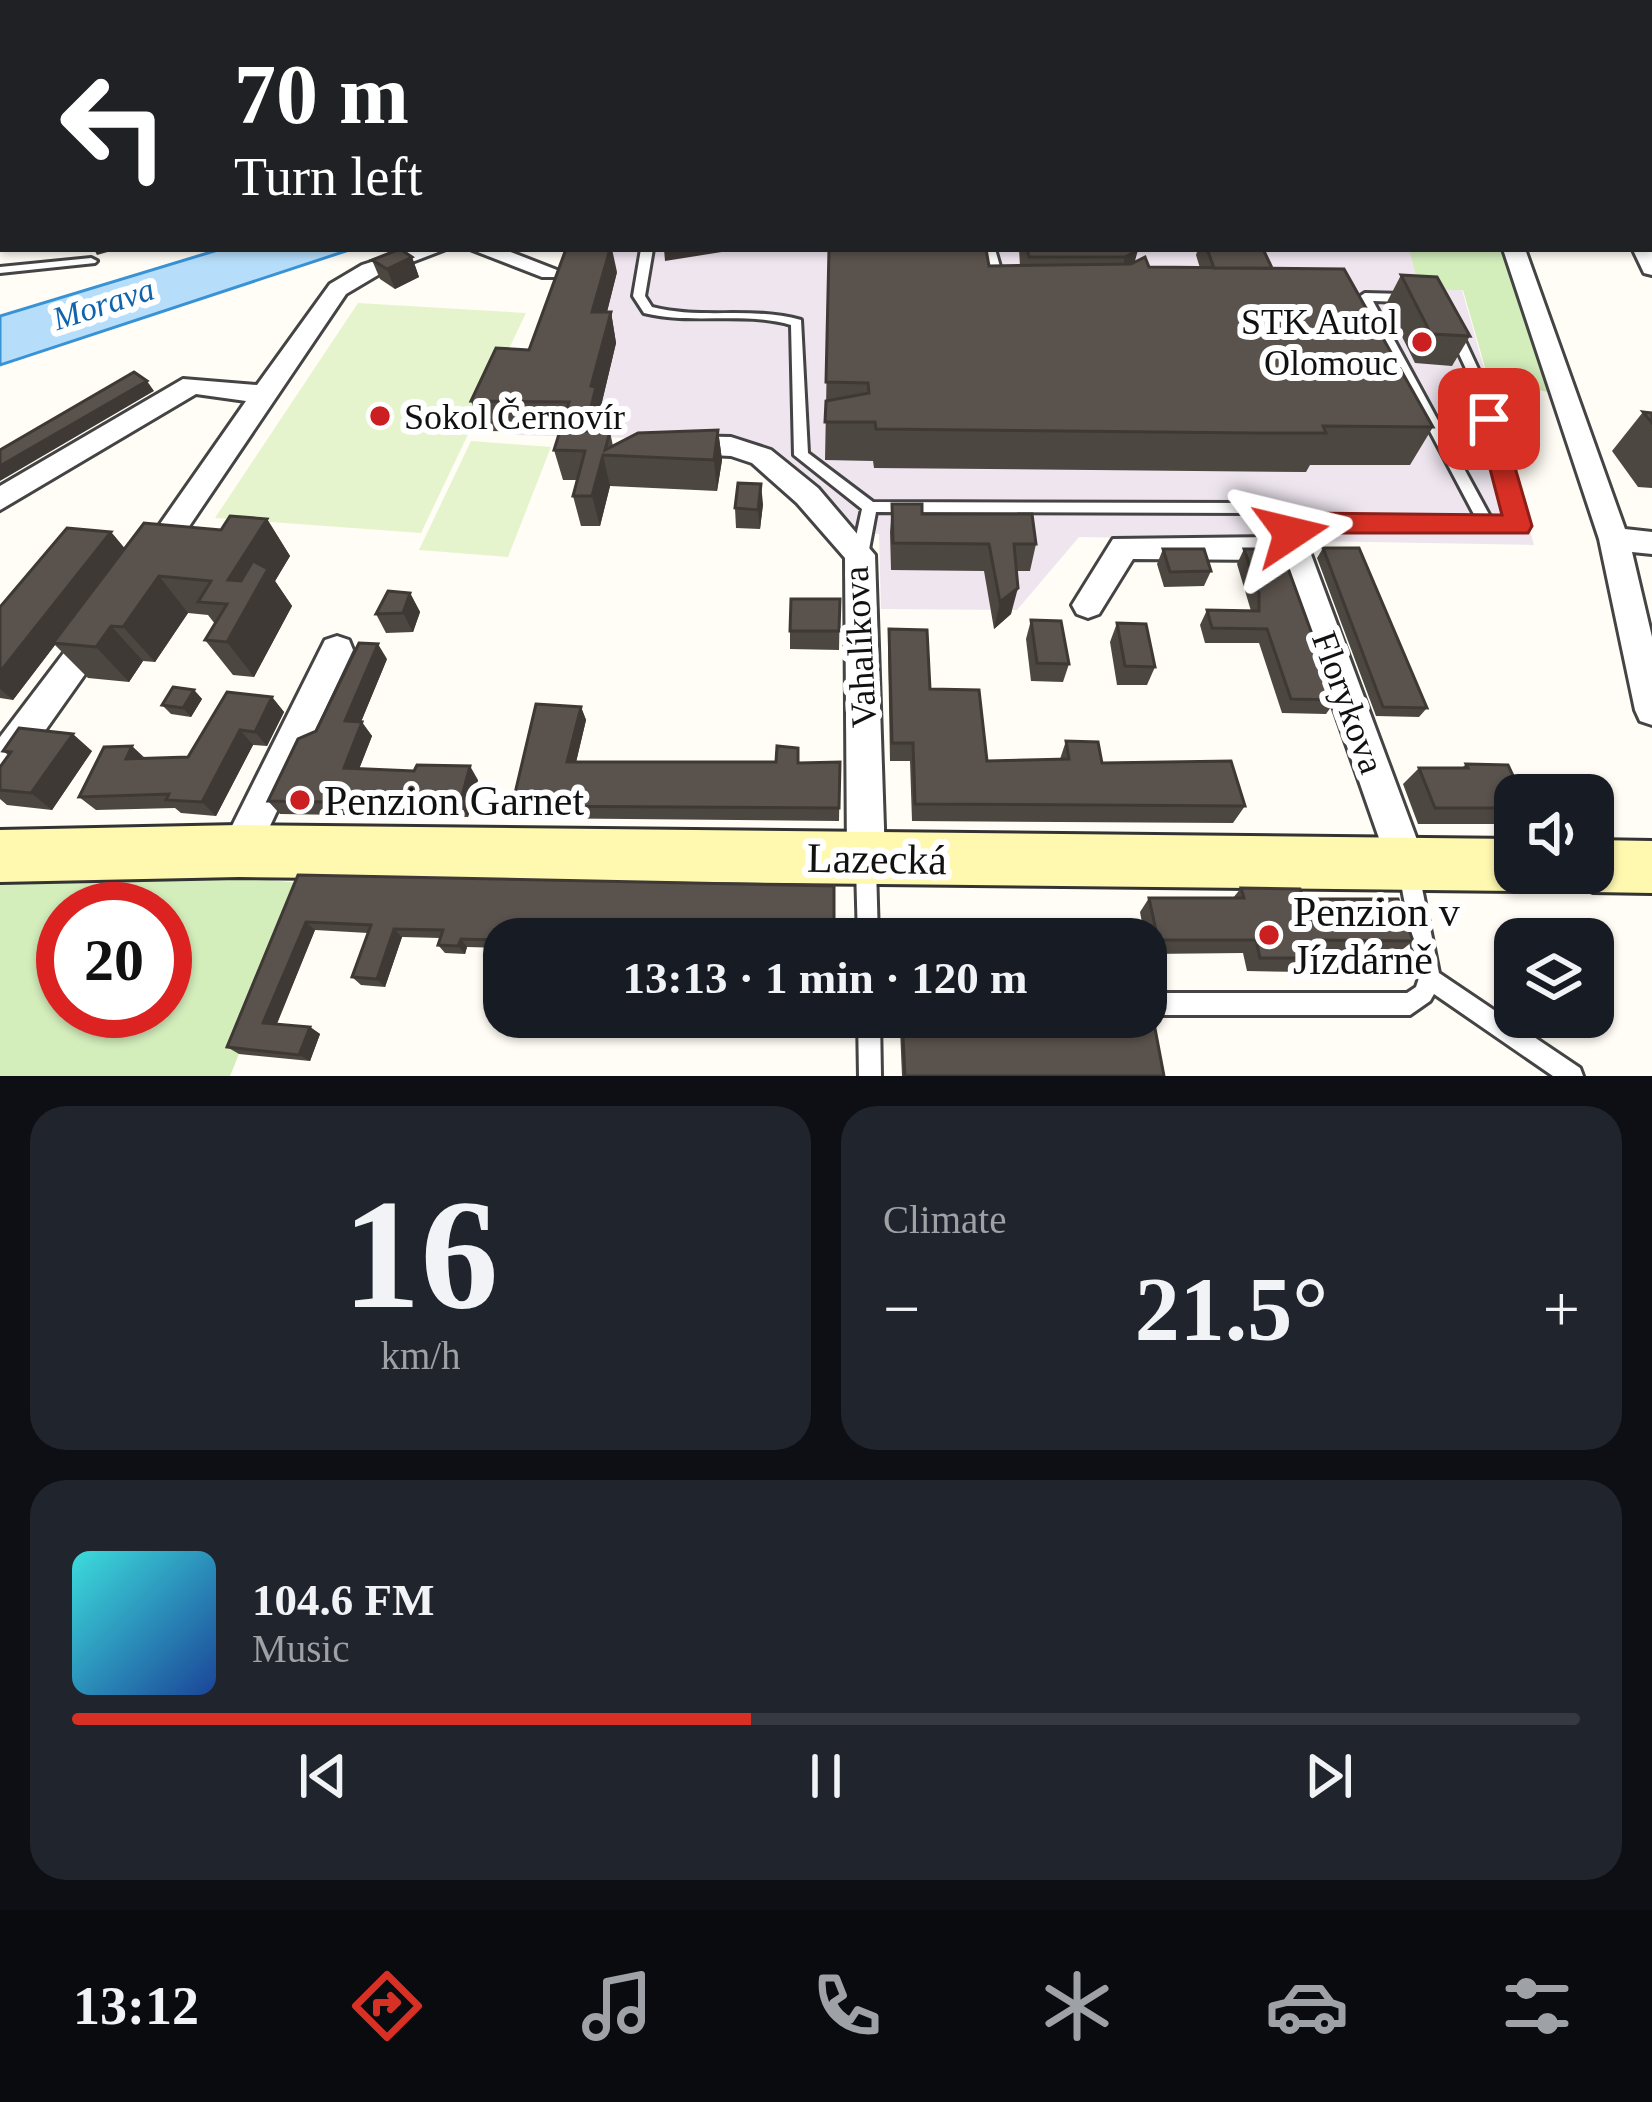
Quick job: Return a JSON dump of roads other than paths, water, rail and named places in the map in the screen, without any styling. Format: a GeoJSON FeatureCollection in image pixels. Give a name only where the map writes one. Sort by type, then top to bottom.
{"type":"FeatureCollection","features":[{"type":"Feature","properties":{"kind":"main road","name":"Lazecká"},"geometry":{"type":"LineString","coordinates":[[0,856],[239,851],[1494,865]]}},
{"type":"Feature","properties":{"kind":"main road"},"geometry":{"type":"LineString","coordinates":[[1614,866],[1652,867]]}},
{"type":"Feature","properties":{"kind":"street"},"geometry":{"type":"LineString","coordinates":[[0,765],[338,289],[370,270],[426,252]]}},
{"type":"Feature","properties":{"kind":"street"},"geometry":{"type":"LineString","coordinates":[[490,252],[550,272]]}},
{"type":"Feature","properties":{"kind":"street"},"geometry":{"type":"LineString","coordinates":[[1515,252],[1614,538],[1652,710]]}},
{"type":"Feature","properties":{"kind":"street"},"geometry":{"type":"LineString","coordinates":[[0,499],[192,385],[264,395]]}},
{"type":"Feature","properties":{"kind":"street","name":"Vahalíkova"},"geometry":{"type":"LineString","coordinates":[[659,446],[727,447],[757,454],[825,514],[860,555],[866,858]]}},
{"type":"Feature","properties":{"kind":"street"},"geometry":{"type":"LineString","coordinates":[[1614,538],[1652,543]]}},
{"type":"Feature","properties":{"kind":"street"},"geometry":{"type":"LineString","coordinates":[[1088,605],[1124,547],[1292,545]]}},
{"type":"Feature","properties":{"kind":"street","name":"Florykova"},"geometry":{"type":"LineString","coordinates":[[1292,545],[1407,864]]}},
{"type":"Feature","properties":{"kind":"street"},"geometry":{"type":"LineString","coordinates":[[239,851],[337,650]]}},
{"type":"Feature","properties":{"kind":"lane"},"geometry":{"type":"LineString","coordinates":[[646,252],[639,296],[648,310],[797,322],[800,455],[870,507],[1252,508]]}},
{"type":"Feature","properties":{"kind":"lane"},"geometry":{"type":"LineString","coordinates":[[990,252],[997,281],[1011,292]]}},
{"type":"Feature","properties":{"kind":"lane"},"geometry":{"type":"LineString","coordinates":[[0,270],[91,261]]}},
{"type":"Feature","properties":{"kind":"lane"},"geometry":{"type":"LineString","coordinates":[[1365,297],[1487,525]]}},
{"type":"Feature","properties":{"kind":"lane"},"geometry":{"type":"LineString","coordinates":[[1345,298],[1427,300]]}},
{"type":"Feature","properties":{"kind":"lane"},"geometry":{"type":"LineString","coordinates":[[1292,545],[1293,526],[1301,523],[1518,526],[1479,384],[1445,310]]}},
{"type":"Feature","properties":{"kind":"lane"},"geometry":{"type":"LineString","coordinates":[[860,555],[870,507]]}},
{"type":"Feature","properties":{"kind":"lane"},"geometry":{"type":"LineString","coordinates":[[866,858],[867,918]]}},
{"type":"Feature","properties":{"kind":"lane"},"geometry":{"type":"LineString","coordinates":[[1167,1004],[1410,1004],[1423,994],[1430,979],[1407,864]]}},
{"type":"Feature","properties":{"kind":"lane"},"geometry":{"type":"LineString","coordinates":[[1430,979],[1572,1076]]}},
{"type":"Feature","properties":{"kind":"lane"},"geometry":{"type":"LineString","coordinates":[[869,1038],[870,1076]]}},
{"type":"Feature","properties":{"kind":"water","name":"Morava"},"geometry":{"type":"Polygon","coordinates":[[[211,252],[343,252],[0,365],[0,316],[211,252]]]}},
{"type":"Feature","properties":{"kind":"place","name":"STK Autol Olomouc"},"geometry":{"type":"Point","coordinates":[1422,342]}},
{"type":"Feature","properties":{"kind":"place","name":"Sokol Černovír"},"geometry":{"type":"Point","coordinates":[380,416]}},
{"type":"Feature","properties":{"kind":"place","name":"Penzion Garnet"},"geometry":{"type":"Point","coordinates":[300,800]}},
{"type":"Feature","properties":{"kind":"place","name":"Penzion v Jízdárně"},"geometry":{"type":"Point","coordinates":[1269,935]}}]}
